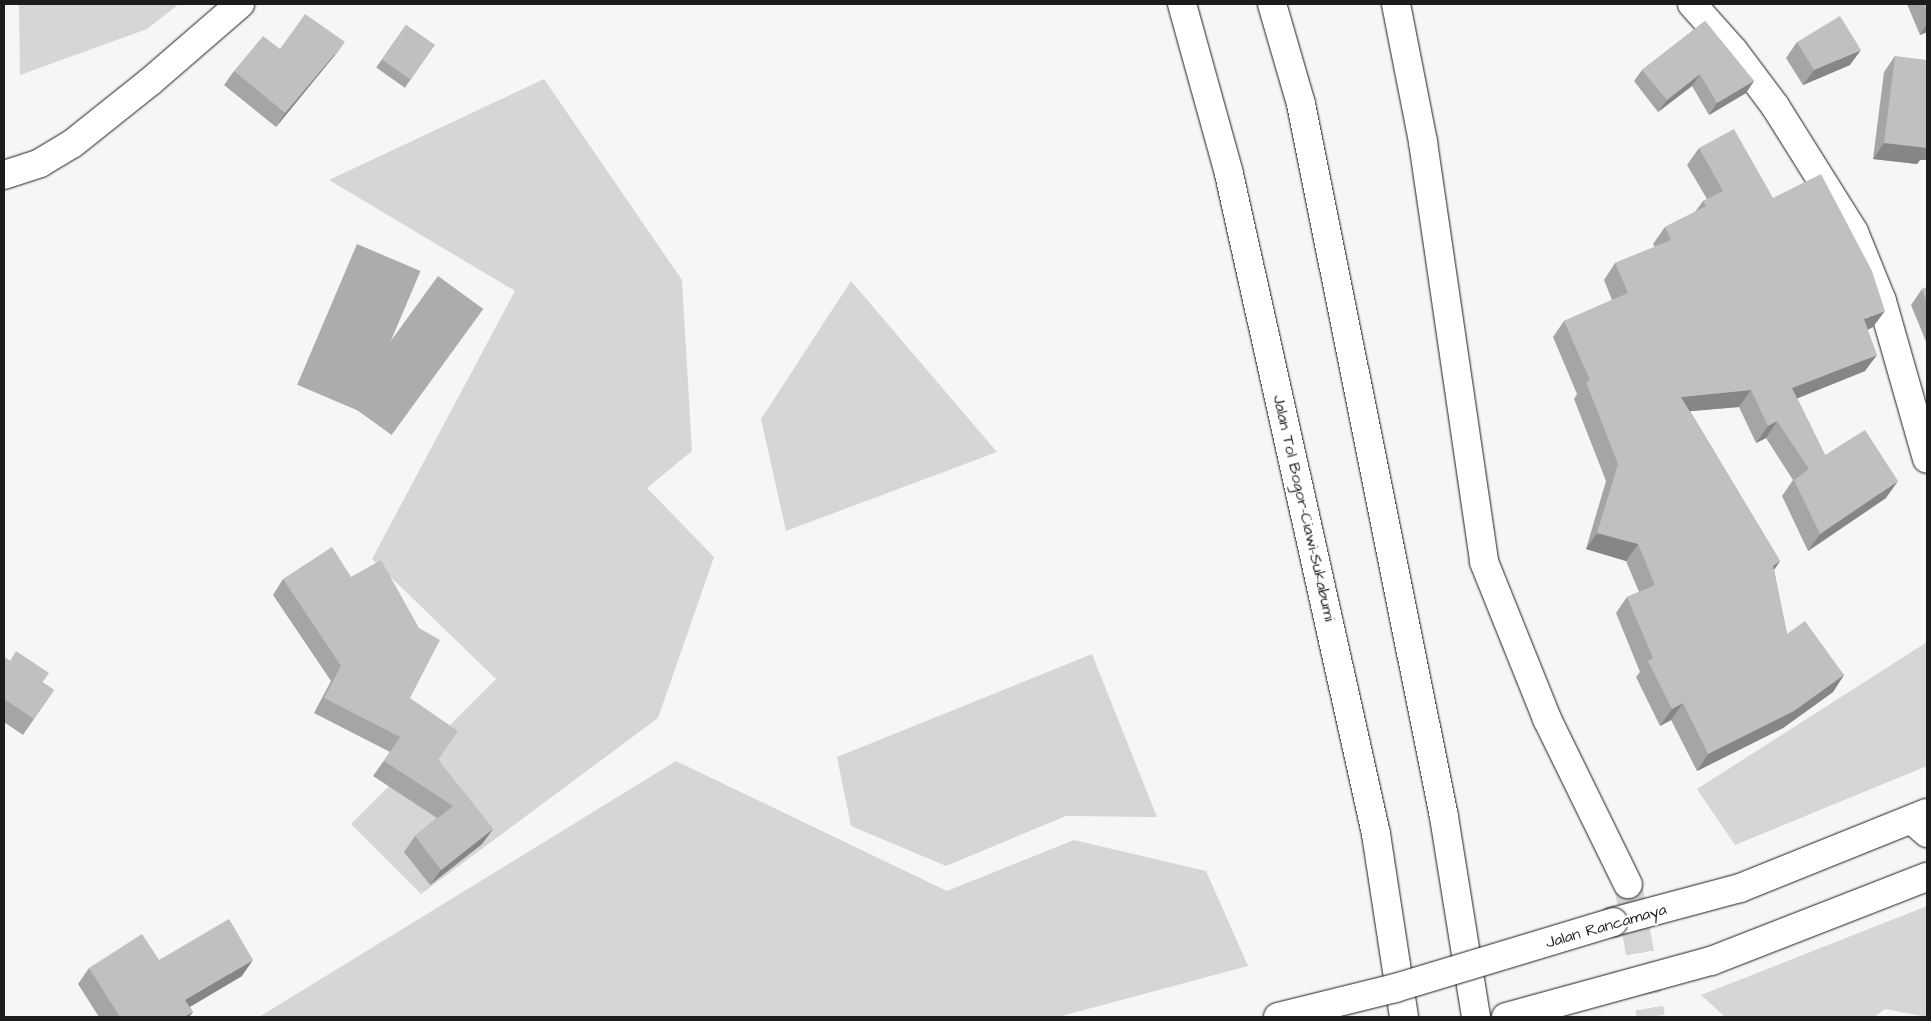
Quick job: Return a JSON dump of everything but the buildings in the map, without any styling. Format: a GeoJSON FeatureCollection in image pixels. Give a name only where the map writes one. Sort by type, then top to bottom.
{"type":"FeatureCollection","features":[{"type":"Feature","properties":{"kind":"main road"},"geometry":{"type":"LineString","coordinates":[[4,175],[40,163],[72,144],[151,82],[240,4]]}},
{"type":"Feature","properties":{"kind":"main road","name":"Jalan Tol Bogor–Ciawi–Sukabumi"},"geometry":{"type":"LineString","coordinates":[[1182,4],[1229,174],[1374,824],[1404,1017]]}},
{"type":"Feature","properties":{"kind":"main road"},"geometry":{"type":"LineString","coordinates":[[1272,4],[1301,104],[1444,817],[1476,1017]]}},
{"type":"Feature","properties":{"kind":"main road"},"geometry":{"type":"LineString","coordinates":[[1396,4],[1423,142],[1484,562],[1547,719],[1628,884]]}},
{"type":"Feature","properties":{"kind":"main road"},"geometry":{"type":"LineString","coordinates":[[1692,4],[1733,50],[1775,106],[1854,232],[1882,301],[1927,459]]}},
{"type":"Feature","properties":{"kind":"main road","name":"Jalan Rancamaya"},"geometry":{"type":"LineString","coordinates":[[1278,1017],[1395,988],[1613,922],[1740,888],[1922,822]]}},
{"type":"Feature","properties":{"kind":"main road"},"geometry":{"type":"LineString","coordinates":[[1506,1017],[1711,961],[1927,877]]}},
{"type":"Feature","properties":{"kind":"shaded area"},"geometry":{"type":"Polygon","coordinates":[[[19,4],[179,4],[147,29],[20,75],[19,4]]]}},
{"type":"Feature","properties":{"kind":"shaded area"},"geometry":{"type":"Polygon","coordinates":[[[544,79],[682,280],[692,451],[647,488],[714,557],[658,718],[421,894],[351,824],[496,679],[372,559],[515,291],[329,180],[544,79]]]}},
{"type":"Feature","properties":{"kind":"shaded area"},"geometry":{"type":"Polygon","coordinates":[[[357,244],[421,271],[361,412],[297,385],[357,244]]]}},
{"type":"Feature","properties":{"kind":"shaded area"},"geometry":{"type":"Polygon","coordinates":[[[438,276],[483,309],[392,435],[346,402],[438,276]]]}},
{"type":"Feature","properties":{"kind":"shaded area"},"geometry":{"type":"Polygon","coordinates":[[[851,281],[997,452],[786,531],[761,419],[851,281]]]}},
{"type":"Feature","properties":{"kind":"shaded area"},"geometry":{"type":"Polygon","coordinates":[[[1927,642],[1927,766],[1735,845],[1697,789],[1927,642]]]}},
{"type":"Feature","properties":{"kind":"shaded area"},"geometry":{"type":"Polygon","coordinates":[[[1092,654],[1157,817],[1066,816],[946,866],[851,826],[837,757],[1092,654]]]}},
{"type":"Feature","properties":{"kind":"shaded area"},"geometry":{"type":"Polygon","coordinates":[[[676,761],[947,891],[1074,840],[1206,871],[1248,966],[1058,1017],[259,1017],[676,761]]]}},
{"type":"Feature","properties":{"kind":"shaded area"},"geometry":{"type":"Polygon","coordinates":[[[1927,906],[1927,1017],[1885,1009],[1874,1017],[1725,1017],[1701,995],[1927,906]]]}},
{"type":"Feature","properties":{"kind":"tunnel"},"geometry":{"type":"LineString","coordinates":[[1628,884],[1651,1017]]}}]}
